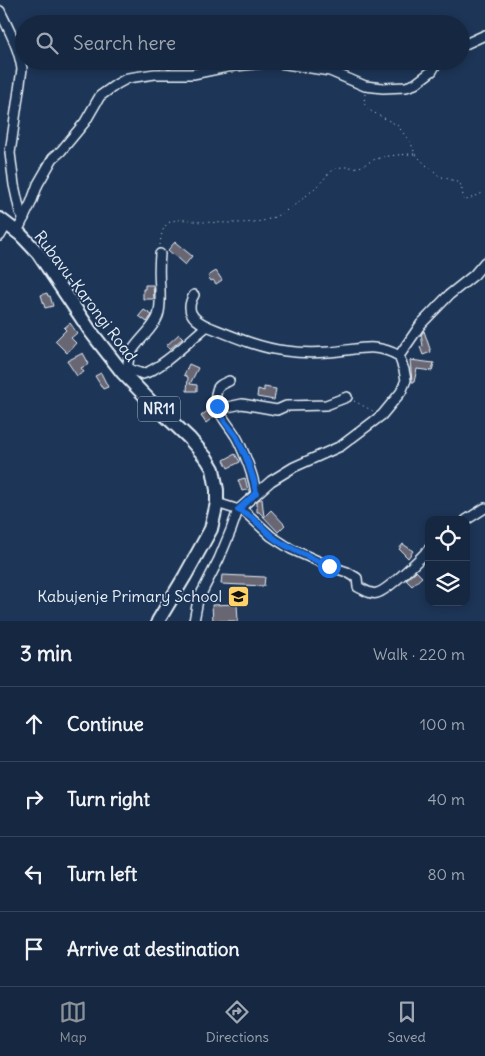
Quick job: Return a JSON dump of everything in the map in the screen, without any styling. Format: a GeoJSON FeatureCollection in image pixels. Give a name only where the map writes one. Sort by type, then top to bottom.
{"type":"FeatureCollection","features":[{"type":"Feature","properties":{"kind":"highway","name":"Rubavu-Karongi Road"},"geometry":{"type":"LineString","coordinates":[[3,222],[17,232],[38,253],[91,332],[150,401],[189,438],[212,469],[217,503],[209,534],[158,621]]}},
{"type":"Feature","properties":{"kind":"street"},"geometry":{"type":"LineString","coordinates":[[0,11],[15,43]]}},
{"type":"Feature","properties":{"kind":"street"},"geometry":{"type":"LineString","coordinates":[[470,42],[485,35]]}},
{"type":"Feature","properties":{"kind":"street"},"geometry":{"type":"LineString","coordinates":[[21,70],[10,153],[20,212],[24,218]]}},
{"type":"Feature","properties":{"kind":"street"},"geometry":{"type":"LineString","coordinates":[[17,232],[38,184],[53,158],[85,122],[100,96],[128,78],[156,74],[193,74],[212,70]]}},
{"type":"Feature","properties":{"kind":"street"},"geometry":{"type":"LineString","coordinates":[[324,70],[365,86],[383,88],[406,87],[416,84],[433,70]]}},
{"type":"Feature","properties":{"kind":"street"},"geometry":{"type":"LineString","coordinates":[[0,236],[3,222]]}},
{"type":"Feature","properties":{"kind":"street"},"geometry":{"type":"LineString","coordinates":[[160,254],[161,302],[159,314],[155,323],[130,354],[126,371],[148,373],[207,326]]}},
{"type":"Feature","properties":{"kind":"street"},"geometry":{"type":"LineString","coordinates":[[399,356],[420,324],[449,294],[474,275],[485,262]]}},
{"type":"Feature","properties":{"kind":"street"},"geometry":{"type":"LineString","coordinates":[[194,294],[190,303],[193,317],[207,326],[262,347],[285,351],[304,353],[330,352],[356,348],[376,348],[392,351],[399,356],[406,380],[401,392],[382,415],[342,446],[294,467],[271,481],[238,510],[219,559],[198,600],[194,621]]}},
{"type":"Feature","properties":{"kind":"street"},"geometry":{"type":"LineString","coordinates":[[229,381],[218,387],[216,391],[217,406],[225,422],[236,436],[246,457],[256,493]]}},
{"type":"Feature","properties":{"kind":"street"},"geometry":{"type":"LineString","coordinates":[[218,408],[242,404],[277,410],[286,406],[326,405],[347,397]]}},
{"type":"Feature","properties":{"kind":"street"},"geometry":{"type":"LineString","coordinates":[[217,503],[249,515],[271,536],[291,549],[347,572],[357,578],[358,587],[369,592],[377,593],[389,586],[425,553]]}},
{"type":"Feature","properties":{"kind":"street"},"geometry":{"type":"LineString","coordinates":[[470,517],[485,508]]}},
{"type":"Feature","properties":{"kind":"path"},"geometry":{"type":"LineString","coordinates":[[365,86],[364,103],[367,108],[397,125],[411,143],[415,154],[439,176],[461,184],[464,201],[485,192]]}},
{"type":"Feature","properties":{"kind":"path"},"geometry":{"type":"LineString","coordinates":[[160,254],[162,232],[169,222],[176,220],[238,222],[270,219],[297,202],[335,169],[362,166],[379,158],[415,154]]}},
{"type":"Feature","properties":{"kind":"path"},"geometry":{"type":"LineString","coordinates":[[347,397],[382,415]]}},
{"type":"Feature","properties":{"kind":"building"},"geometry":{"type":"Polygon","coordinates":[[[175,242],[192,256],[185,265],[168,250],[175,242]]]}},
{"type":"Feature","properties":{"kind":"building"},"geometry":{"type":"Polygon","coordinates":[[[216,271],[222,280],[216,284],[208,276],[216,271]]]}},
{"type":"Feature","properties":{"kind":"building"},"geometry":{"type":"Polygon","coordinates":[[[145,285],[153,285],[154,299],[143,299],[145,285]]]}},
{"type":"Feature","properties":{"kind":"building"},"geometry":{"type":"Polygon","coordinates":[[[47,293],[53,306],[45,308],[41,295],[47,293]]]}},
{"type":"Feature","properties":{"kind":"building"},"geometry":{"type":"Polygon","coordinates":[[[144,310],[152,315],[147,322],[139,316],[144,310]]]}},
{"type":"Feature","properties":{"kind":"building"},"geometry":{"type":"Polygon","coordinates":[[[70,323],[77,333],[71,338],[76,343],[67,353],[55,341],[70,323]]]}},
{"type":"Feature","properties":{"kind":"building"},"geometry":{"type":"Polygon","coordinates":[[[424,331],[431,352],[423,355],[420,347],[423,346],[421,335],[424,331]]]}},
{"type":"Feature","properties":{"kind":"building"},"geometry":{"type":"Polygon","coordinates":[[[179,334],[183,338],[170,349],[166,346],[179,334]]]}},
{"type":"Feature","properties":{"kind":"building"},"geometry":{"type":"Polygon","coordinates":[[[83,353],[89,364],[81,368],[84,372],[77,376],[67,361],[83,353]]]}},
{"type":"Feature","properties":{"kind":"building"},"geometry":{"type":"Polygon","coordinates":[[[410,360],[434,363],[432,371],[417,369],[414,382],[412,382],[410,360]]]}},
{"type":"Feature","properties":{"kind":"building"},"geometry":{"type":"Polygon","coordinates":[[[189,364],[198,368],[190,384],[197,385],[197,391],[187,391],[188,377],[184,375],[189,364]]]}},
{"type":"Feature","properties":{"kind":"building"},"geometry":{"type":"Polygon","coordinates":[[[101,373],[108,387],[103,389],[95,376],[101,373]]]}},
{"type":"Feature","properties":{"kind":"building"},"geometry":{"type":"Polygon","coordinates":[[[264,387],[276,389],[274,400],[257,397],[258,389],[264,391],[264,387]]]}},
{"type":"Feature","properties":{"kind":"building"},"geometry":{"type":"Polygon","coordinates":[[[210,409],[215,416],[206,423],[201,416],[210,409]]]}},
{"type":"Feature","properties":{"kind":"building"},"geometry":{"type":"Polygon","coordinates":[[[235,454],[240,462],[228,468],[224,460],[235,454]]]}},
{"type":"Feature","properties":{"kind":"building"},"geometry":{"type":"Polygon","coordinates":[[[245,478],[248,490],[242,491],[238,480],[245,478]]]}},
{"type":"Feature","properties":{"kind":"building"},"geometry":{"type":"Polygon","coordinates":[[[262,499],[264,517],[271,510],[285,525],[278,532],[257,512],[257,501],[262,499]]]}},
{"type":"Feature","properties":{"kind":"building"},"geometry":{"type":"Polygon","coordinates":[[[403,544],[413,551],[408,558],[399,549],[403,544]]]}},
{"type":"Feature","properties":{"kind":"building"},"geometry":{"type":"Polygon","coordinates":[[[416,571],[422,577],[412,586],[406,580],[416,571]]]}},
{"type":"Feature","properties":{"kind":"building"},"geometry":{"type":"Polygon","coordinates":[[[222,575],[265,577],[264,586],[221,584],[222,575]]]}},
{"type":"Feature","properties":{"kind":"building"},"geometry":{"type":"Polygon","coordinates":[[[237,604],[238,621],[213,621],[212,605],[237,604]]]}},
{"type":"Feature","properties":{"kind":"place","name":"Kabujenje Primary School"},"geometry":{"type":"Point","coordinates":[238,596]}},
{"type":"Feature","properties":{"kind":"route"},"geometry":{"type":"LineString","coordinates":[[217,406],[225,422],[236,436],[254,481],[256,493],[238,510],[249,515],[278,541],[329,566]]}}]}
